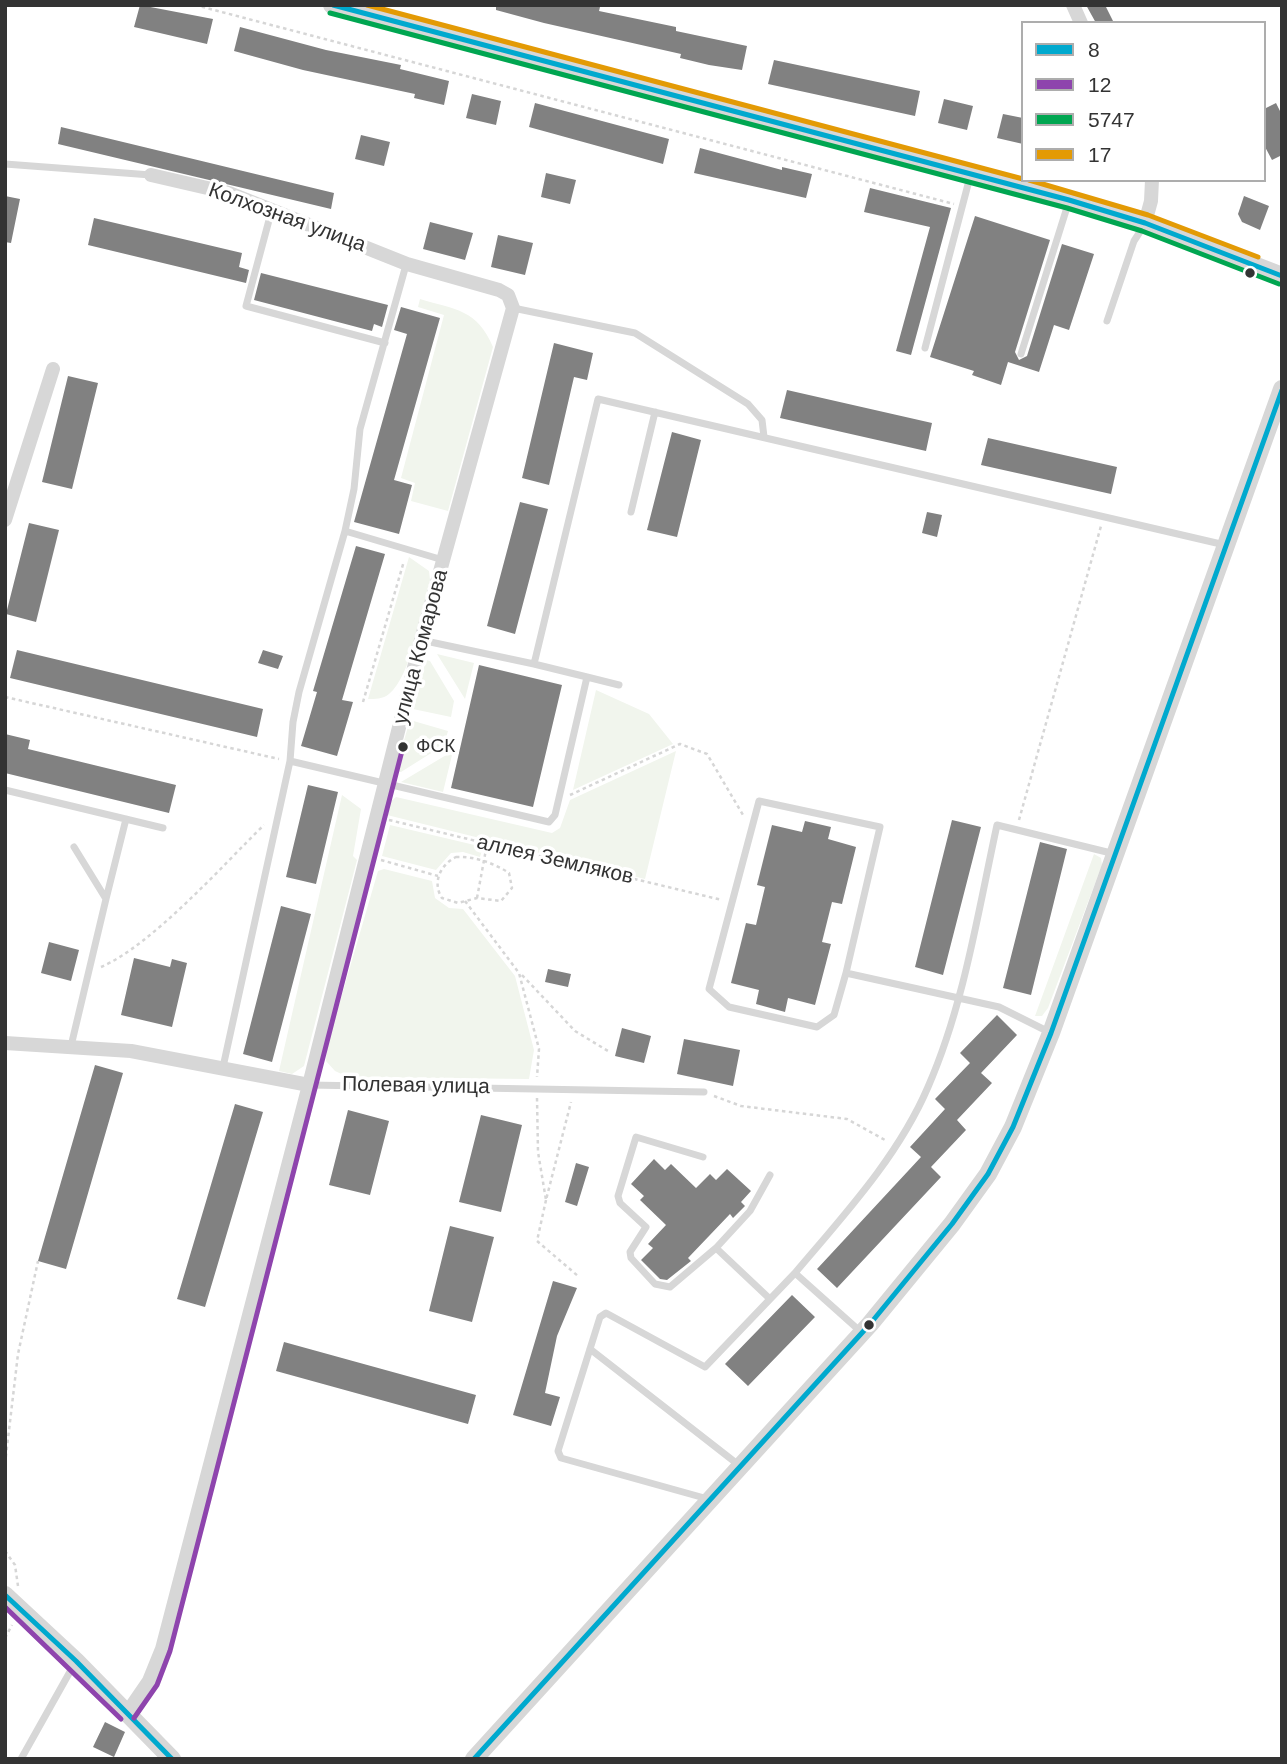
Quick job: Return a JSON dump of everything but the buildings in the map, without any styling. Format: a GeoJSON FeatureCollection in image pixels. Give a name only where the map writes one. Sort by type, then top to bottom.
{"type":"FeatureCollection","features":[{"type":"Feature","properties":{"kind":"street"},"geometry":{"type":"LineString","coordinates":[[332,5],[1069,200],[1145,223],[1282,276]]}},
{"type":"Feature","properties":{"kind":"street"},"geometry":{"type":"LineString","coordinates":[[1073,5],[1081,21]]}},
{"type":"Feature","properties":{"kind":"street","name":"Колхозная улица"},"geometry":{"type":"LineString","coordinates":[[151,175],[229,193],[407,264],[499,290],[508,295],[513,308]]}},
{"type":"Feature","properties":{"kind":"street"},"geometry":{"type":"LineString","coordinates":[[1145,223],[1151,201],[1152,182]]}},
{"type":"Feature","properties":{"kind":"street","name":"улица Комарова"},"geometry":{"type":"LineString","coordinates":[[127,1713],[149,1681],[162,1649],[310,1084],[421,640],[513,308]]}},
{"type":"Feature","properties":{"kind":"street"},"geometry":{"type":"LineString","coordinates":[[5,520],[53,369]]}},
{"type":"Feature","properties":{"kind":"street"},"geometry":{"type":"LineString","coordinates":[[474,1759],[862,1333],[952,1224],[988,1174],[1013,1127],[1051,1034],[1282,389]]}},
{"type":"Feature","properties":{"kind":"street","name":"Полевая улица"},"geometry":{"type":"LineString","coordinates":[[5,1043],[131,1051],[310,1084]]}},
{"type":"Feature","properties":{"kind":"street"},"geometry":{"type":"LineString","coordinates":[[5,1595],[76,1661],[172,1759]]}},
{"type":"Feature","properties":{"kind":"lane","name":"Колхозная улица"},"geometry":{"type":"LineString","coordinates":[[5,164],[151,175]]}},
{"type":"Feature","properties":{"kind":"lane"},"geometry":{"type":"LineString","coordinates":[[925,348],[971,173]]}},
{"type":"Feature","properties":{"kind":"lane"},"geometry":{"type":"LineString","coordinates":[[1020,354],[1069,200]]}},
{"type":"Feature","properties":{"kind":"lane"},"geometry":{"type":"LineString","coordinates":[[272,208],[246,306],[385,343]]}},
{"type":"Feature","properties":{"kind":"lane"},"geometry":{"type":"LineString","coordinates":[[1107,321],[1134,241],[1145,223]]}},
{"type":"Feature","properties":{"kind":"lane"},"geometry":{"type":"LineString","coordinates":[[223,1067],[279,811],[299,692],[345,531],[354,489],[360,429],[407,264]]}},
{"type":"Feature","properties":{"kind":"lane"},"geometry":{"type":"LineString","coordinates":[[513,308],[635,333],[748,404],[762,420],[764,437]]}},
{"type":"Feature","properties":{"kind":"lane"},"geometry":{"type":"LineString","coordinates":[[534,664],[598,399],[1226,545]]}},
{"type":"Feature","properties":{"kind":"lane"},"geometry":{"type":"LineString","coordinates":[[631,512],[655,412]]}},
{"type":"Feature","properties":{"kind":"lane"},"geometry":{"type":"LineString","coordinates":[[345,531],[444,560]]}},
{"type":"Feature","properties":{"kind":"lane"},"geometry":{"type":"LineString","coordinates":[[421,640],[619,685]]}},
{"type":"Feature","properties":{"kind":"lane"},"geometry":{"type":"LineString","coordinates":[[289,761],[542,823],[549,822],[555,815],[587,677]]}},
{"type":"Feature","properties":{"kind":"lane"},"geometry":{"type":"LineString","coordinates":[[5,790],[163,828]]}},
{"type":"Feature","properties":{"kind":"lane"},"geometry":{"type":"LineString","coordinates":[[760,801],[880,827],[834,1015],[817,1027],[729,1007],[709,989],[733,902],[760,801]]}},
{"type":"Feature","properties":{"kind":"lane"},"geometry":{"type":"LineString","coordinates":[[71,1046],[126,819]]}},
{"type":"Feature","properties":{"kind":"lane"},"geometry":{"type":"LineString","coordinates":[[710,1499],[561,1458],[558,1451],[600,1317],[606,1313],[705,1367],[771,1299],[878,1174],[928,1088],[958,996],[997,825],[1116,854]]}},
{"type":"Feature","properties":{"kind":"lane"},"geometry":{"type":"LineString","coordinates":[[74,847],[106,899]]}},
{"type":"Feature","properties":{"kind":"lane"},"geometry":{"type":"LineString","coordinates":[[846,973],[999,1007],[1051,1034]]}},
{"type":"Feature","properties":{"kind":"lane","name":"Полевая улица"},"geometry":{"type":"LineString","coordinates":[[310,1084],[704,1092]]}},
{"type":"Feature","properties":{"kind":"lane"},"geometry":{"type":"LineString","coordinates":[[704,1157],[636,1137],[618,1196],[620,1203],[646,1227],[631,1252],[631,1258],[655,1284],[670,1287],[716,1248],[750,1211],[770,1175]]}},
{"type":"Feature","properties":{"kind":"lane"},"geometry":{"type":"LineString","coordinates":[[716,1248],[771,1299]]}},
{"type":"Feature","properties":{"kind":"lane"},"geometry":{"type":"LineString","coordinates":[[795,1272],[862,1333]]}},
{"type":"Feature","properties":{"kind":"lane"},"geometry":{"type":"LineString","coordinates":[[590,1349],[740,1466]]}},
{"type":"Feature","properties":{"kind":"lane"},"geometry":{"type":"LineString","coordinates":[[22,1759],[76,1661]]}},
{"type":"Feature","properties":{"kind":"path"},"geometry":{"type":"LineString","coordinates":[[195,5],[962,206]]}},
{"type":"Feature","properties":{"kind":"path"},"geometry":{"type":"LineString","coordinates":[[1017,830],[1104,517]]}},
{"type":"Feature","properties":{"kind":"path"},"geometry":{"type":"LineString","coordinates":[[363,702],[408,548]]}},
{"type":"Feature","properties":{"kind":"path"},"geometry":{"type":"LineString","coordinates":[[5,697],[289,761]]}},
{"type":"Feature","properties":{"kind":"path"},"geometry":{"type":"LineString","coordinates":[[558,800],[680,744],[707,754],[752,830]]}},
{"type":"Feature","properties":{"kind":"path"},"geometry":{"type":"LineString","coordinates":[[89,973],[116,961],[169,916],[279,811]]}},
{"type":"Feature","properties":{"kind":"path","name":"аллея Земляков"},"geometry":{"type":"LineString","coordinates":[[378,818],[733,902]]}},
{"type":"Feature","properties":{"kind":"path"},"geometry":{"type":"LineString","coordinates":[[477,898],[487,844]]}},
{"type":"Feature","properties":{"kind":"path"},"geometry":{"type":"LineString","coordinates":[[368,857],[438,876]]}},
{"type":"Feature","properties":{"kind":"path"},"geometry":{"type":"LineString","coordinates":[[456,857],[483,861],[509,873],[512,888],[501,901],[477,898],[448,902],[442,898],[436,886],[438,876],[449,861],[456,857]]}},
{"type":"Feature","properties":{"kind":"path"},"geometry":{"type":"LineString","coordinates":[[465,901],[519,973],[575,1031],[608,1051]]}},
{"type":"Feature","properties":{"kind":"path"},"geometry":{"type":"LineString","coordinates":[[519,973],[539,1049],[536,1088],[538,1152],[547,1200]]}},
{"type":"Feature","properties":{"kind":"path"},"geometry":{"type":"LineString","coordinates":[[574,1088],[537,1241],[578,1276]]}},
{"type":"Feature","properties":{"kind":"path"},"geometry":{"type":"LineString","coordinates":[[704,1092],[741,1106],[846,1119],[895,1145]]}},
{"type":"Feature","properties":{"kind":"path"},"geometry":{"type":"LineString","coordinates":[[5,1464],[18,1354],[38,1261]]}},
{"type":"Feature","properties":{"kind":"path"},"geometry":{"type":"LineString","coordinates":[[5,1551],[15,1565],[22,1608]]}},
{"type":"Feature","properties":{"kind":"shaded area"},"geometry":{"type":"Polygon","coordinates":[[[420,299],[455,309],[472,318],[487,334],[493,347],[448,511],[411,501],[415,483],[401,478],[444,315],[418,307],[420,299]]]}},
{"type":"Feature","properties":{"kind":"shaded area"},"geometry":{"type":"Polygon","coordinates":[[[409,557],[429,571],[430,580],[415,641],[397,685],[384,697],[368,699],[409,557]]]}},
{"type":"Feature","properties":{"kind":"shaded area"},"geometry":{"type":"Polygon","coordinates":[[[437,654],[474,663],[465,699],[437,654]]]}},
{"type":"Feature","properties":{"kind":"shaded area"},"geometry":{"type":"Polygon","coordinates":[[[426,660],[430,661],[454,701],[451,717],[413,709],[426,660]]]}},
{"type":"Feature","properties":{"kind":"shaded area"},"geometry":{"type":"Polygon","coordinates":[[[596,690],[649,714],[673,744],[573,790],[596,690]]]}},
{"type":"Feature","properties":{"kind":"shaded area"},"geometry":{"type":"Polygon","coordinates":[[[410,720],[448,731],[444,745],[401,772],[395,771],[410,720]]]}},
{"type":"Feature","properties":{"kind":"shaded area"},"geometry":{"type":"Polygon","coordinates":[[[453,751],[443,792],[401,782],[453,751]]]}},
{"type":"Feature","properties":{"kind":"shaded area"},"geometry":{"type":"Polygon","coordinates":[[[676,751],[645,879],[387,815],[390,802],[396,797],[552,833],[560,828],[570,800],[676,751]]]}},
{"type":"Feature","properties":{"kind":"shaded area"},"geometry":{"type":"Polygon","coordinates":[[[342,795],[361,809],[353,856],[357,860],[304,1066],[292,1074],[279,1071],[342,795]]]}},
{"type":"Feature","properties":{"kind":"shaded area"},"geometry":{"type":"Polygon","coordinates":[[[390,825],[483,847],[480,857],[463,852],[451,853],[436,870],[382,856],[390,825]]]}},
{"type":"Feature","properties":{"kind":"shaded area"},"geometry":{"type":"Polygon","coordinates":[[[1094,854],[1101,858],[1102,865],[1048,1008],[1042,1016],[1035,1016],[1094,854]]]}},
{"type":"Feature","properties":{"kind":"shaded area"},"geometry":{"type":"Polygon","coordinates":[[[384,869],[432,881],[435,898],[449,908],[463,909],[515,976],[534,1050],[529,1079],[348,1077],[335,1071],[326,1061],[327,1046],[378,871],[384,869]]]}},
{"type":"Feature","properties":{"kind":"transit line","name":"8"},"geometry":{"type":"LineString","coordinates":[[333,5],[1069,200],[1145,223],[1282,276]]}},
{"type":"Feature","properties":{"kind":"transit line","name":"17"},"geometry":{"type":"LineString","coordinates":[[367,5],[1021,178]]}},
{"type":"Feature","properties":{"kind":"transit line","name":"5747"},"geometry":{"type":"LineString","coordinates":[[330,13],[1067,208],[1142,231],[1279,284]]}},
{"type":"Feature","properties":{"kind":"transit line","name":"17"},"geometry":{"type":"LineString","coordinates":[[1036,182],[1148,215],[1258,257]]}},
{"type":"Feature","properties":{"kind":"transit line","name":"8"},"geometry":{"type":"LineString","coordinates":[[474,1759],[870,1324],[952,1224],[988,1174],[1013,1127],[1051,1033],[1282,390]]}},
{"type":"Feature","properties":{"kind":"transit line","name":"12"},"geometry":{"type":"LineString","coordinates":[[134,1718],[157,1685],[170,1651],[403,747]]}},
{"type":"Feature","properties":{"kind":"transit line","name":"8"},"geometry":{"type":"LineString","coordinates":[[5,1595],[76,1661],[172,1759]]}},
{"type":"Feature","properties":{"kind":"transit line","name":"12"},"geometry":{"type":"LineString","coordinates":[[5,1607],[121,1719]]}},
{"type":"Feature","properties":{"kind":"place","name":"ФСК"},"geometry":{"type":"Point","coordinates":[403,747]}}]}
